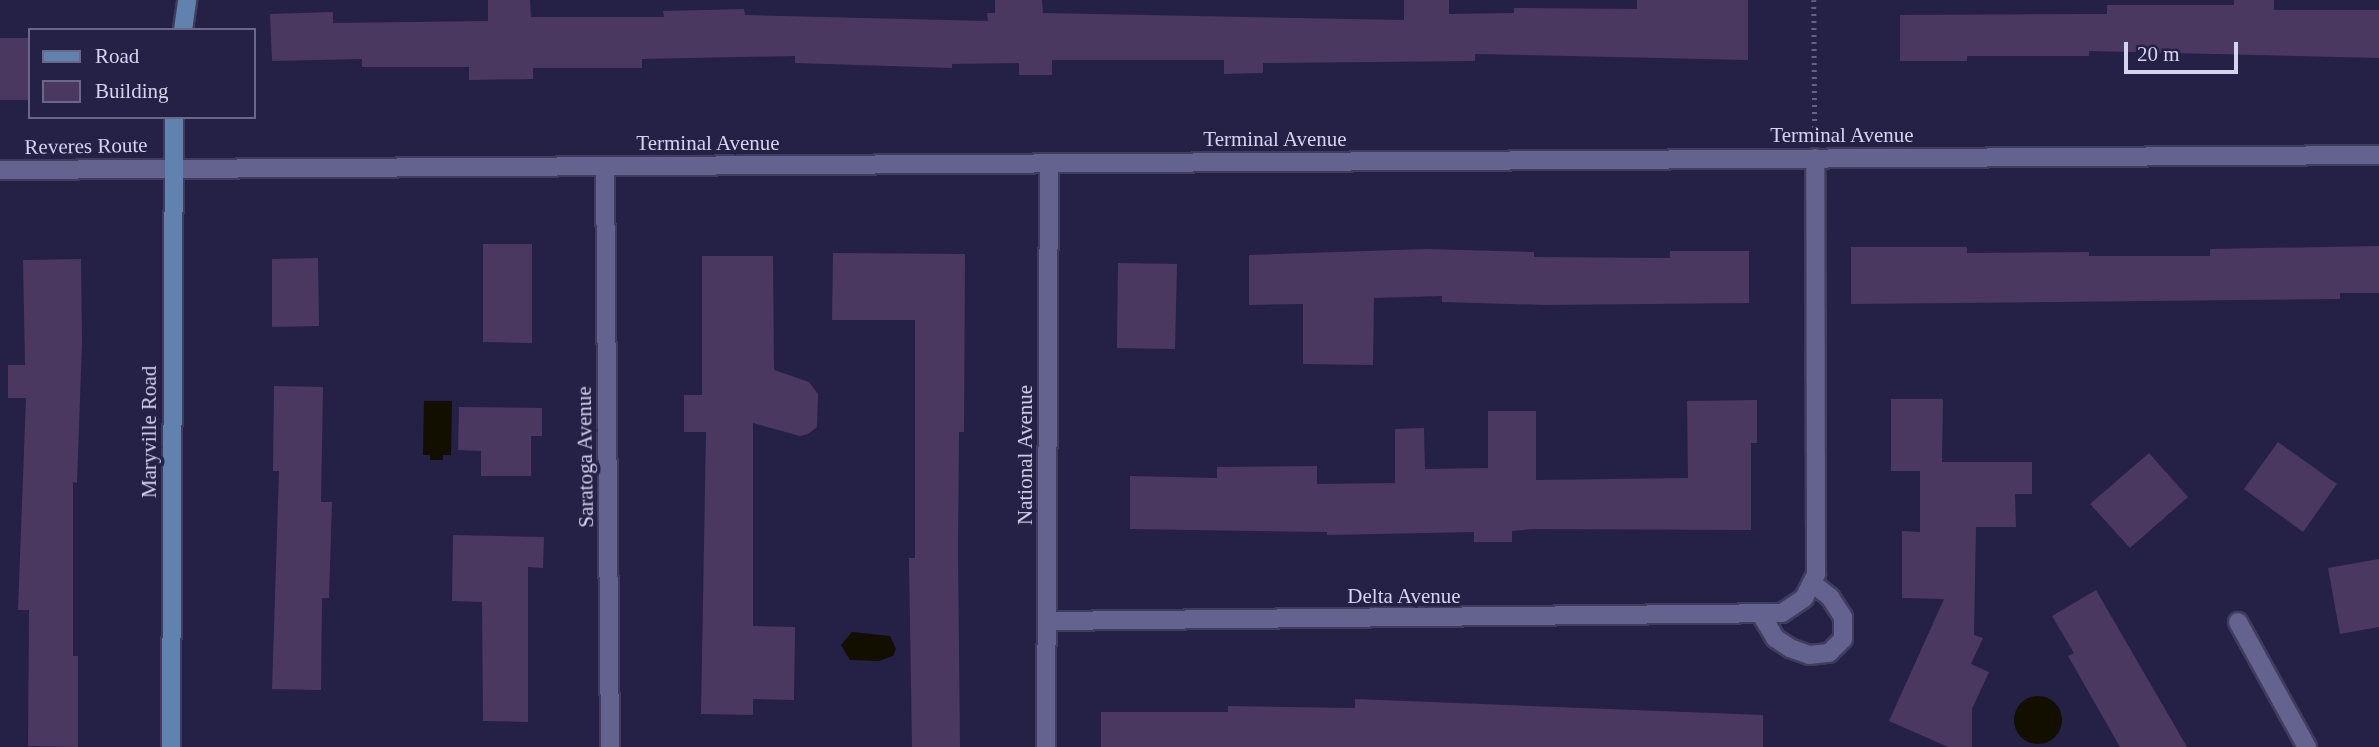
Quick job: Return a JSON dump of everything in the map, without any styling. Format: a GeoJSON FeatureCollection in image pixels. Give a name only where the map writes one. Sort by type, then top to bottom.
{"type":"FeatureCollection","features":[{"type":"Feature","properties":{"kind":"main road"},"geometry":{"type":"LineString","coordinates":[[183,28],[187,0]]}},
{"type":"Feature","properties":{"kind":"main road","name":"Maryville Road"},"geometry":{"type":"LineString","coordinates":[[171,747],[174,119]]}},
{"type":"Feature","properties":{"kind":"street","name":"Terminal Avenue"},"geometry":{"type":"LineString","coordinates":[[172,168],[2379,155]]}},
{"type":"Feature","properties":{"kind":"street"},"geometry":{"type":"LineString","coordinates":[[1762,615],[1775,638],[1790,648],[1809,655],[1829,653],[1843,639],[1843,617],[1830,597],[1812,583],[1817,551],[1815,158]]}},
{"type":"Feature","properties":{"kind":"street","name":"National Avenue"},"geometry":{"type":"LineString","coordinates":[[1046,747],[1049,164]]}},
{"type":"Feature","properties":{"kind":"street","name":"Saratoga Avenue"},"geometry":{"type":"LineString","coordinates":[[605,166],[610,747]]}},
{"type":"Feature","properties":{"kind":"street","name":"Reveres Route"},"geometry":{"type":"LineString","coordinates":[[0,170],[172,168]]}},
{"type":"Feature","properties":{"kind":"street","name":"Delta Avenue"},"geometry":{"type":"LineString","coordinates":[[1047,621],[1762,615],[1782,613],[1804,598],[1812,583]]}},
{"type":"Feature","properties":{"kind":"street"},"geometry":{"type":"LineString","coordinates":[[2238,622],[2307,747]]}},
{"type":"Feature","properties":{"kind":"path"},"geometry":{"type":"LineString","coordinates":[[1814,0],[1815,158]]}},
{"type":"Feature","properties":{"kind":"shaded area"},"geometry":{"type":"Polygon","coordinates":[[[424,401],[452,401],[451,455],[443,455],[443,460],[430,460],[430,455],[423,455],[424,401]]]}},
{"type":"Feature","properties":{"kind":"shaded area"},"geometry":{"type":"Polygon","coordinates":[[[852,632],[890,636],[896,649],[893,656],[879,661],[850,660],[841,645],[852,632]]]}},
{"type":"Feature","properties":{"kind":"shaded area"},"geometry":{"type":"Polygon","coordinates":[[[2038,696],[2055,703],[2062,720],[2055,737],[2038,744],[2021,737],[2014,720],[2021,703],[2038,696]]]}},
{"type":"Feature","properties":{"kind":"building"},"geometry":{"type":"Polygon","coordinates":[[[488,0],[530,0],[531,17],[664,17],[663,11],[744,9],[745,15],[988,21],[987,13],[995,13],[995,0],[1042,0],[1043,13],[1404,20],[1404,0],[1449,0],[1449,14],[1514,13],[1514,8],[1637,9],[1637,0],[1748,0],[1748,60],[1475,54],[1475,61],[1263,63],[1263,73],[1224,74],[1224,60],[1052,60],[1052,75],[1019,75],[1019,63],[952,64],[952,68],[795,63],[795,56],[642,59],[642,68],[533,68],[533,79],[469,80],[469,67],[362,67],[362,59],[272,61],[270,14],[333,12],[333,23],[488,21],[488,0]]]}},
{"type":"Feature","properties":{"kind":"building"},"geometry":{"type":"Polygon","coordinates":[[[2234,0],[2274,0],[2274,10],[2379,10],[2379,58],[2089,51],[2089,56],[1967,56],[1967,61],[1900,61],[1900,15],[2107,14],[2107,5],[2234,5],[2234,0]]]}},
{"type":"Feature","properties":{"kind":"building"},"geometry":{"type":"Polygon","coordinates":[[[0,38],[28,38],[28,100],[0,100],[0,38]]]}},
{"type":"Feature","properties":{"kind":"building"},"geometry":{"type":"Polygon","coordinates":[[[483,244],[532,244],[532,343],[483,342],[483,244]]]}},
{"type":"Feature","properties":{"kind":"building"},"geometry":{"type":"Polygon","coordinates":[[[2379,246],[2379,293],[2340,293],[2340,299],[1851,304],[1851,247],[1967,247],[1967,253],[2089,252],[2089,256],[2210,256],[2210,249],[2379,246]]]}},
{"type":"Feature","properties":{"kind":"building"},"geometry":{"type":"Polygon","coordinates":[[[1426,249],[1534,252],[1534,257],[1670,258],[1670,251],[1749,251],[1749,303],[1546,305],[1442,302],[1442,296],[1374,298],[1373,365],[1303,364],[1303,304],[1249,305],[1249,255],[1426,249]]]}},
{"type":"Feature","properties":{"kind":"building"},"geometry":{"type":"Polygon","coordinates":[[[833,253],[965,254],[964,432],[959,432],[960,747],[912,747],[909,558],[915,558],[915,320],[832,320],[833,253]]]}},
{"type":"Feature","properties":{"kind":"building"},"geometry":{"type":"Polygon","coordinates":[[[702,256],[773,256],[774,370],[809,382],[818,394],[817,427],[808,434],[800,436],[753,423],[753,626],[795,627],[794,700],[753,699],[753,715],[701,714],[706,432],[684,432],[684,395],[702,395],[702,256]]]}},
{"type":"Feature","properties":{"kind":"building"},"geometry":{"type":"Polygon","coordinates":[[[318,258],[319,326],[272,327],[272,259],[318,258]]]}},
{"type":"Feature","properties":{"kind":"building"},"geometry":{"type":"Polygon","coordinates":[[[81,259],[82,343],[77,483],[73,482],[73,656],[78,656],[78,747],[28,746],[29,610],[18,610],[26,398],[8,398],[8,365],[25,365],[23,260],[81,259]]]}},
{"type":"Feature","properties":{"kind":"building"},"geometry":{"type":"Polygon","coordinates":[[[1118,263],[1177,264],[1175,349],[1117,348],[1118,263]]]}},
{"type":"Feature","properties":{"kind":"building"},"geometry":{"type":"Polygon","coordinates":[[[274,386],[323,387],[321,502],[332,502],[329,598],[322,598],[321,690],[272,689],[279,471],[273,471],[274,386]]]}},
{"type":"Feature","properties":{"kind":"building"},"geometry":{"type":"Polygon","coordinates":[[[1891,399],[1943,399],[1942,462],[2032,462],[2032,494],[2015,494],[2016,527],[1976,527],[1974,635],[1983,638],[1971,664],[1989,672],[1972,709],[1972,747],[1948,747],[1889,721],[1944,599],[1902,598],[1902,531],[1920,532],[1920,471],[1891,471],[1891,399]]]}},
{"type":"Feature","properties":{"kind":"building"},"geometry":{"type":"Polygon","coordinates":[[[1757,400],[1757,443],[1751,443],[1751,530],[1533,529],[1512,531],[1512,542],[1474,542],[1474,532],[1327,535],[1327,532],[1130,529],[1130,476],[1217,478],[1217,467],[1317,466],[1317,484],[1395,483],[1395,429],[1424,428],[1425,469],[1488,468],[1488,411],[1536,411],[1536,480],[1688,478],[1687,401],[1757,400]]]}},
{"type":"Feature","properties":{"kind":"building"},"geometry":{"type":"Polygon","coordinates":[[[459,407],[542,408],[542,436],[531,436],[531,476],[481,476],[481,451],[458,450],[459,407]]]}},
{"type":"Feature","properties":{"kind":"building"},"geometry":{"type":"Polygon","coordinates":[[[2278,442],[2337,484],[2303,532],[2244,489],[2278,442]]]}},
{"type":"Feature","properties":{"kind":"building"},"geometry":{"type":"Polygon","coordinates":[[[2149,453],[2188,497],[2130,548],[2090,504],[2149,453]]]}},
{"type":"Feature","properties":{"kind":"building"},"geometry":{"type":"Polygon","coordinates":[[[453,535],[544,537],[543,568],[528,567],[528,722],[483,721],[482,602],[452,601],[453,535]]]}},
{"type":"Feature","properties":{"kind":"building"},"geometry":{"type":"Polygon","coordinates":[[[2379,559],[2379,627],[2340,634],[2328,568],[2379,559]]]}},
{"type":"Feature","properties":{"kind":"building"},"geometry":{"type":"Polygon","coordinates":[[[2096,590],[2187,747],[2120,747],[2068,656],[2074,653],[2052,616],[2096,590]]]}},
{"type":"Feature","properties":{"kind":"building"},"geometry":{"type":"Polygon","coordinates":[[[1355,699],[1763,715],[1763,747],[1101,747],[1101,712],[1228,712],[1228,706],[1355,708],[1355,699]]]}}]}
